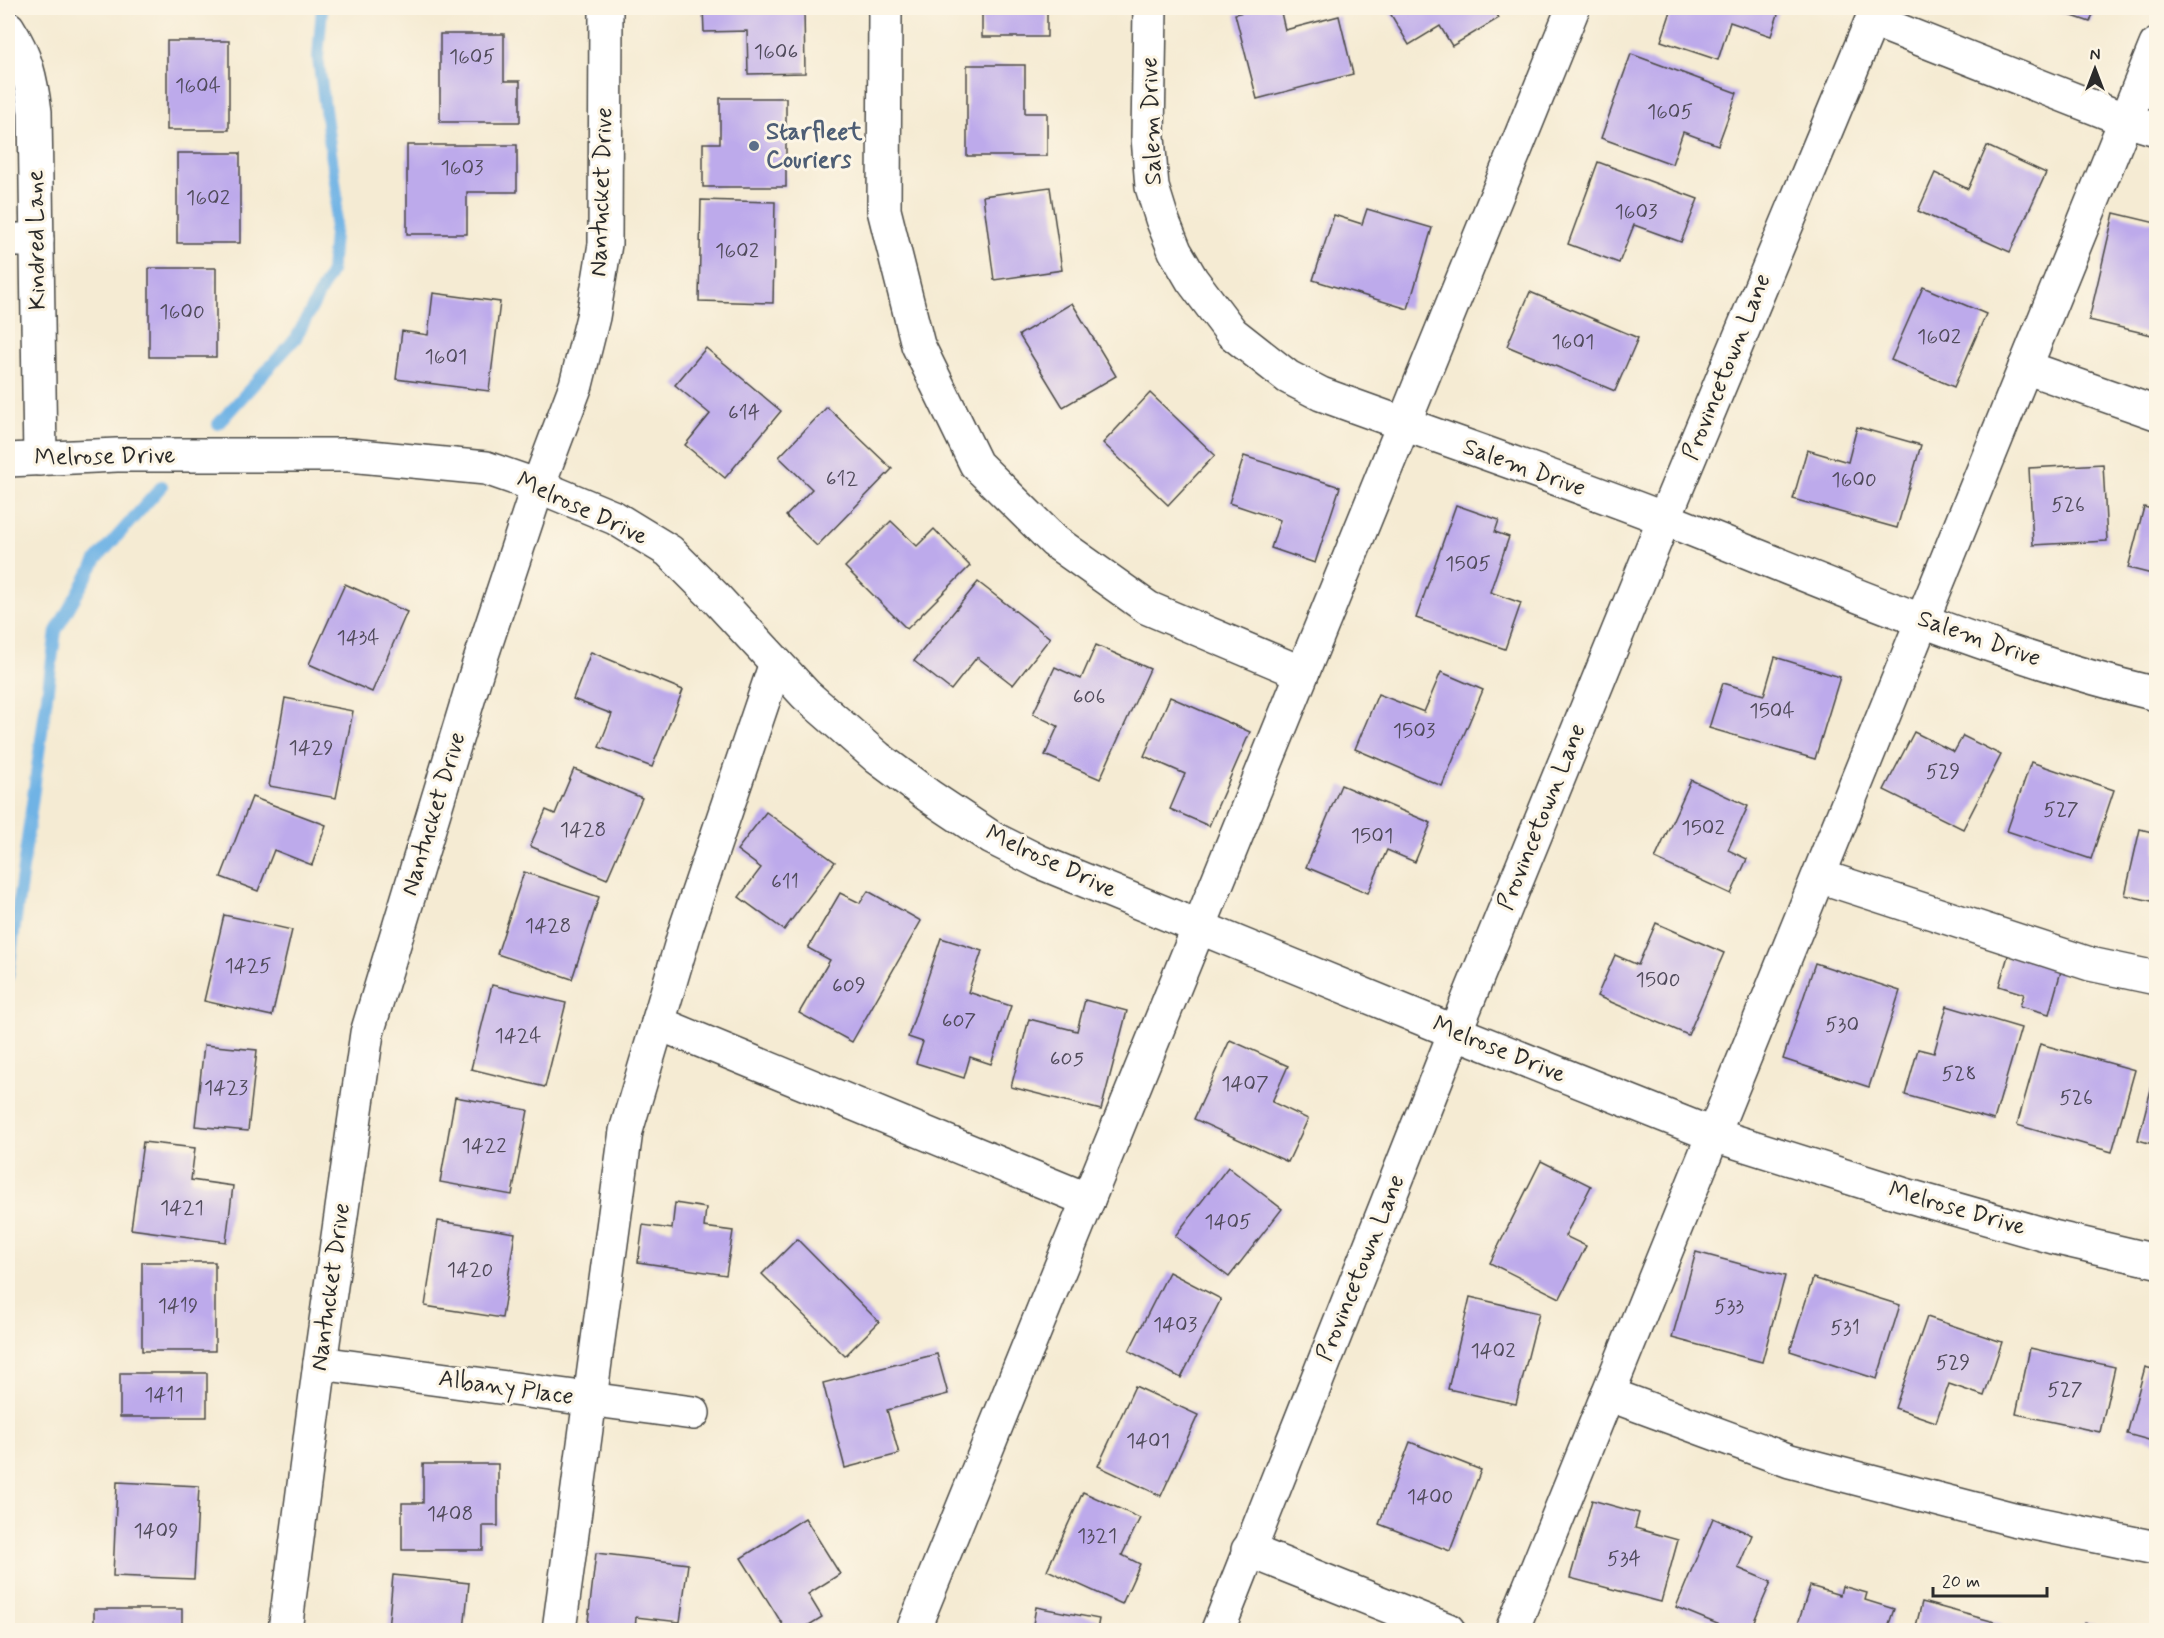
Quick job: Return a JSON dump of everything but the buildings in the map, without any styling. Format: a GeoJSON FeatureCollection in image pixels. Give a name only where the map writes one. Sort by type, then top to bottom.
{"type":"FeatureCollection","features":[{"type":"Feature","properties":{"kind":"street","name":"Nantucket Drive"},"geometry":{"type":"LineString","coordinates":[[285,1630],[367,1034],[478,667],[538,486],[576,385],[593,317],[605,244],[606,8]]}},
{"type":"Feature","properties":{"kind":"street"},"geometry":{"type":"LineString","coordinates":[[885,8],[884,210],[918,345],[976,464],[1054,541],[1148,608],[1302,673]]}},
{"type":"Feature","properties":{"kind":"street","name":"Salem Drive"},"geometry":{"type":"LineString","coordinates":[[1150,8],[1148,137],[1152,187],[1162,219],[1175,251],[1192,280],[1232,333],[1288,377],[1321,394],[1664,519],[1922,621],[2103,681],[2157,694]]}},
{"type":"Feature","properties":{"kind":"street"},"geometry":{"type":"LineString","coordinates":[[913,1630],[1573,8]]}},
{"type":"Feature","properties":{"kind":"street"},"geometry":{"type":"LineString","coordinates":[[1874,14],[2126,120],[2157,129]]}},
{"type":"Feature","properties":{"kind":"street","name":"Provincetown Lane"},"geometry":{"type":"LineString","coordinates":[[1218,1630],[1455,1032],[1664,519],[1874,14]]}},
{"type":"Feature","properties":{"kind":"street","name":"Kindred Lane"},"geometry":{"type":"LineString","coordinates":[[8,28],[20,46],[31,79],[35,112],[22,240],[40,459]]}},
{"type":"Feature","properties":{"kind":"street"},"geometry":{"type":"LineString","coordinates":[[1512,1630],[2157,45]]}},
{"type":"Feature","properties":{"kind":"street"},"geometry":{"type":"LineString","coordinates":[[2025,368],[2157,413]]}},
{"type":"Feature","properties":{"kind":"street","name":"Melrose Drive"},"geometry":{"type":"LineString","coordinates":[[8,460],[117,455],[349,455],[486,468],[538,486],[615,518],[669,551],[806,695],[878,758],[929,796],[992,838],[1040,862],[1713,1135],[1902,1194],[2032,1231],[2157,1261]]}},
{"type":"Feature","properties":{"kind":"street"},"geometry":{"type":"LineString","coordinates":[[559,1630],[626,1131],[687,926],[776,663]]}},
{"type":"Feature","properties":{"kind":"street"},"geometry":{"type":"LineString","coordinates":[[1819,876],[2090,964],[2157,978]]}},
{"type":"Feature","properties":{"kind":"street"},"geometry":{"type":"LineString","coordinates":[[658,1023],[1088,1200]]}},
{"type":"Feature","properties":{"kind":"street","name":"Albany Place"},"geometry":{"type":"LineString","coordinates":[[320,1363],[693,1413]]}},
{"type":"Feature","properties":{"kind":"street"},"geometry":{"type":"LineString","coordinates":[[1608,1394],[1790,1461],[2013,1520],[2157,1548]]}},
{"type":"Feature","properties":{"kind":"street"},"geometry":{"type":"LineString","coordinates":[[1248,1550],[1448,1630]]}},
{"type":"Feature","properties":{"kind":"waterway"},"geometry":{"type":"LineString","coordinates":[[218,424],[296,338],[331,272],[337,196],[318,58],[322,8]]}},
{"type":"Feature","properties":{"kind":"waterway"},"geometry":{"type":"LineString","coordinates":[[8,976],[56,631],[97,559],[162,486]]}},
{"type":"Feature","properties":{"kind":"place","name":"Starfleet Couriers"},"geometry":{"type":"Point","coordinates":[754,146]}}]}
